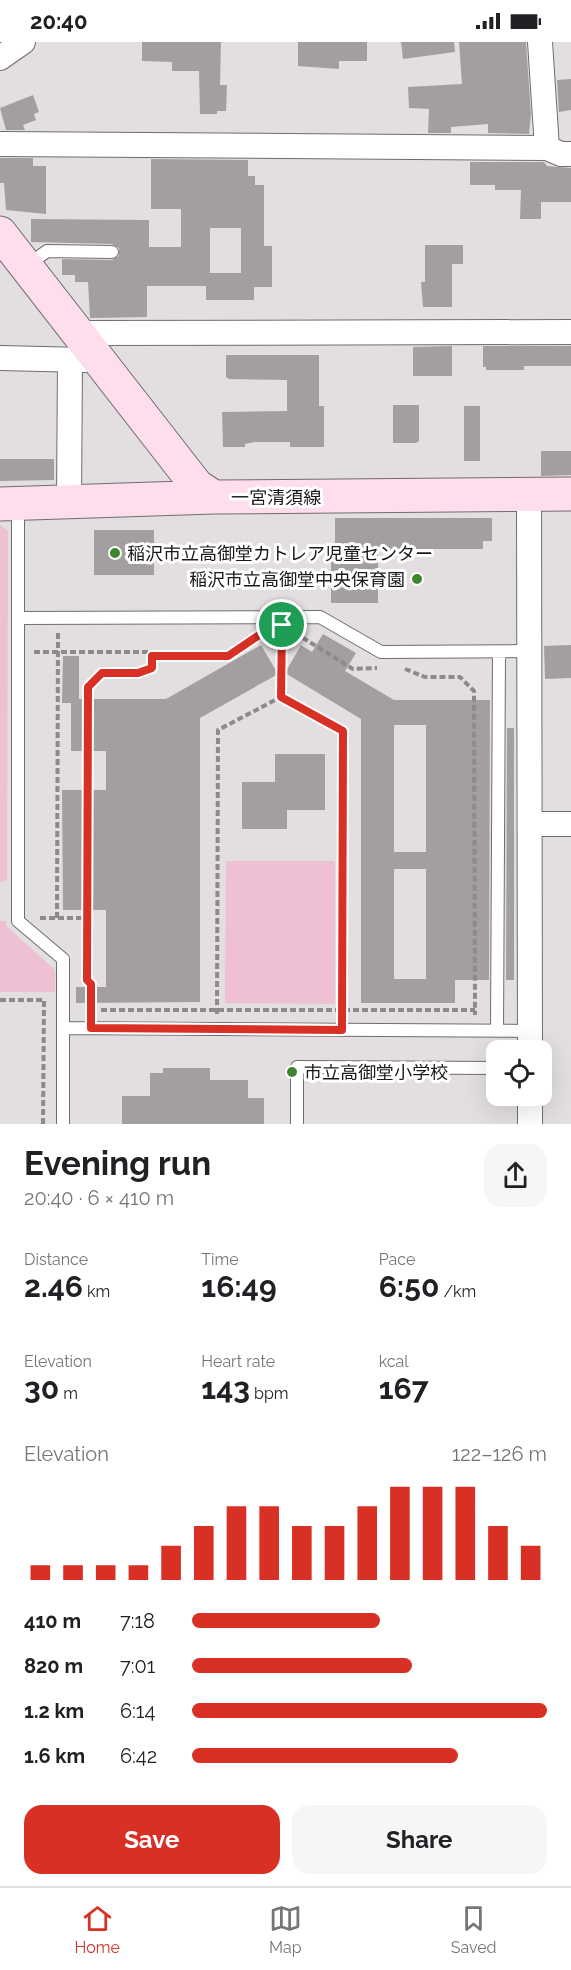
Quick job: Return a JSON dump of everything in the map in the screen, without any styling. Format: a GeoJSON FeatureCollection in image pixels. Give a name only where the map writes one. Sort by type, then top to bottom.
{"type":"FeatureCollection","features":[{"type":"Feature","properties":{"kind":"main road","name":"一宮清須線"},"geometry":{"type":"LineString","coordinates":[[0,233],[26,267],[82,351],[197,486],[214,497],[571,494]]}},
{"type":"Feature","properties":{"kind":"main road"},"geometry":{"type":"LineString","coordinates":[[9,504],[214,497]]}},
{"type":"Feature","properties":{"kind":"street"},"geometry":{"type":"LineString","coordinates":[[0,58],[24,42]]}},
{"type":"Feature","properties":{"kind":"street"},"geometry":{"type":"LineString","coordinates":[[540,42],[547,148]]}},
{"type":"Feature","properties":{"kind":"street"},"geometry":{"type":"LineString","coordinates":[[0,144],[547,148],[561,154],[571,154]]}},
{"type":"Feature","properties":{"kind":"street"},"geometry":{"type":"LineString","coordinates":[[0,358],[82,351],[571,332]]}},
{"type":"Feature","properties":{"kind":"street"},"geometry":{"type":"LineString","coordinates":[[69,503],[82,351]]}},
{"type":"Feature","properties":{"kind":"street"},"geometry":{"type":"LineString","coordinates":[[529,495],[530,1040]]}},
{"type":"Feature","properties":{"kind":"street"},"geometry":{"type":"LineString","coordinates":[[530,824],[571,824]]}},
{"type":"Feature","properties":{"kind":"street"},"geometry":{"type":"LineString","coordinates":[[530,1106],[530,1124]]}},
{"type":"Feature","properties":{"kind":"lane"},"geometry":{"type":"LineString","coordinates":[[26,267],[47,251],[112,252]]}},
{"type":"Feature","properties":{"kind":"lane"},"geometry":{"type":"LineString","coordinates":[[9,504],[18,618],[18,921],[63,959],[63,1124]]}},
{"type":"Feature","properties":{"kind":"lane"},"geometry":{"type":"LineString","coordinates":[[18,618],[320,617],[381,652],[529,651]]}},
{"type":"Feature","properties":{"kind":"lane"},"geometry":{"type":"LineString","coordinates":[[497,1031],[499,652]]}},
{"type":"Feature","properties":{"kind":"lane"},"geometry":{"type":"LineString","coordinates":[[63,1028],[497,1031],[527,1040]]}},
{"type":"Feature","properties":{"kind":"lane"},"geometry":{"type":"LineString","coordinates":[[297,1124],[297,1067],[486,1068]]}},
{"type":"Feature","properties":{"kind":"path"},"geometry":{"type":"LineString","coordinates":[[57,918],[58,618]]}},
{"type":"Feature","properties":{"kind":"path"},"geometry":{"type":"LineString","coordinates":[[274,625],[282,625],[353,669],[383,668]]}},
{"type":"Feature","properties":{"kind":"path"},"geometry":{"type":"LineString","coordinates":[[281,697],[282,625]]}},
{"type":"Feature","properties":{"kind":"path"},"geometry":{"type":"LineString","coordinates":[[152,656],[228,656],[265,631]]}},
{"type":"Feature","properties":{"kind":"path"},"geometry":{"type":"LineString","coordinates":[[18,652],[152,652],[152,668],[138,673],[102,673],[88,687],[87,980],[91,984],[91,1028]]}},
{"type":"Feature","properties":{"kind":"path"},"geometry":{"type":"LineString","coordinates":[[402,668],[425,677],[460,677],[474,691],[475,1031]]}},
{"type":"Feature","properties":{"kind":"path"},"geometry":{"type":"LineString","coordinates":[[217,1029],[218,730],[281,697]]}},
{"type":"Feature","properties":{"kind":"path"},"geometry":{"type":"LineString","coordinates":[[281,697],[343,731],[342,1030]]}},
{"type":"Feature","properties":{"kind":"path"},"geometry":{"type":"LineString","coordinates":[[18,918],[87,918]]}},
{"type":"Feature","properties":{"kind":"path"},"geometry":{"type":"LineString","coordinates":[[43,1124],[44,999]]}},
{"type":"Feature","properties":{"kind":"path"},"geometry":{"type":"LineString","coordinates":[[0,1000],[63,999]]}},
{"type":"Feature","properties":{"kind":"path"},"geometry":{"type":"LineString","coordinates":[[91,1010],[475,1010]]}},
{"type":"Feature","properties":{"kind":"shaded area"},"geometry":{"type":"Polygon","coordinates":[[[0,525],[8,531],[7,878],[4,882],[0,882],[0,525]]]}},
{"type":"Feature","properties":{"kind":"shaded area"},"geometry":{"type":"Polygon","coordinates":[[[226,861],[335,861],[335,1004],[225,1003],[226,861]]]}},
{"type":"Feature","properties":{"kind":"shaded area"},"geometry":{"type":"Polygon","coordinates":[[[0,921],[6,921],[6,926],[55,970],[55,992],[0,992],[0,921]]]}},
{"type":"Feature","properties":{"kind":"building"},"geometry":{"type":"Polygon","coordinates":[[[142,42],[221,42],[220,85],[227,85],[226,111],[217,111],[217,114],[200,114],[199,71],[172,71],[172,62],[142,61],[142,42]]]}},
{"type":"Feature","properties":{"kind":"building"},"geometry":{"type":"Polygon","coordinates":[[[298,42],[367,42],[367,61],[339,61],[339,69],[298,66],[298,42]]]}},
{"type":"Feature","properties":{"kind":"building"},"geometry":{"type":"Polygon","coordinates":[[[401,42],[454,42],[455,52],[403,59],[401,42]]]}},
{"type":"Feature","properties":{"kind":"building"},"geometry":{"type":"Polygon","coordinates":[[[459,42],[526,42],[531,114],[529,134],[488,133],[488,124],[451,127],[451,133],[428,133],[429,109],[409,108],[408,87],[462,84],[459,42]]]}},
{"type":"Feature","properties":{"kind":"building"},"geometry":{"type":"Polygon","coordinates":[[[571,79],[571,110],[559,112],[557,80],[571,79]]]}},
{"type":"Feature","properties":{"kind":"building"},"geometry":{"type":"Polygon","coordinates":[[[33,95],[39,112],[34,114],[36,120],[23,125],[25,130],[6,130],[0,108],[33,95]]]}},
{"type":"Feature","properties":{"kind":"building"},"geometry":{"type":"Polygon","coordinates":[[[0,158],[33,158],[33,166],[46,166],[46,214],[6,210],[4,183],[0,183],[0,158]]]}},
{"type":"Feature","properties":{"kind":"building"},"geometry":{"type":"Polygon","coordinates":[[[151,159],[248,160],[248,176],[255,176],[255,185],[264,185],[264,246],[272,246],[272,287],[254,287],[254,300],[206,300],[206,286],[147,286],[147,317],[90,318],[88,282],[75,282],[75,275],[62,275],[62,259],[112,260],[119,256],[119,248],[112,244],[31,242],[31,219],[149,220],[149,247],[181,247],[181,209],[151,209],[151,159]],[[210,228],[210,273],[241,273],[241,228],[210,228]]]}},
{"type":"Feature","properties":{"kind":"building"},"geometry":{"type":"Polygon","coordinates":[[[470,162],[544,162],[547,166],[571,168],[571,202],[541,202],[541,219],[520,219],[521,190],[495,190],[495,185],[470,185],[470,162]]]}},
{"type":"Feature","properties":{"kind":"building"},"geometry":{"type":"Polygon","coordinates":[[[425,245],[463,245],[463,264],[452,264],[452,307],[423,307],[421,282],[425,282],[425,245]]]}},
{"type":"Feature","properties":{"kind":"building"},"geometry":{"type":"Polygon","coordinates":[[[452,346],[452,376],[413,376],[413,347],[452,346]]]}},
{"type":"Feature","properties":{"kind":"building"},"geometry":{"type":"Polygon","coordinates":[[[483,346],[571,346],[571,366],[524,366],[524,370],[486,370],[486,367],[483,367],[483,346]]]}},
{"type":"Feature","properties":{"kind":"building"},"geometry":{"type":"Polygon","coordinates":[[[226,355],[319,355],[319,406],[324,406],[324,447],[290,447],[290,442],[255,442],[245,444],[245,447],[223,447],[222,412],[287,411],[287,380],[229,379],[226,377],[226,355]]]}},
{"type":"Feature","properties":{"kind":"building"},"geometry":{"type":"Polygon","coordinates":[[[393,405],[419,405],[419,441],[416,443],[393,443],[393,405]]]}},
{"type":"Feature","properties":{"kind":"building"},"geometry":{"type":"Polygon","coordinates":[[[464,406],[480,406],[480,461],[464,461],[464,406]]]}},
{"type":"Feature","properties":{"kind":"building"},"geometry":{"type":"Polygon","coordinates":[[[541,451],[571,451],[571,475],[541,476],[541,451]]]}},
{"type":"Feature","properties":{"kind":"building"},"geometry":{"type":"Polygon","coordinates":[[[0,459],[54,459],[54,480],[0,481],[0,459]]]}},
{"type":"Feature","properties":{"kind":"building"},"geometry":{"type":"Polygon","coordinates":[[[335,518],[492,518],[492,541],[483,541],[483,549],[378,549],[378,603],[331,603],[331,551],[335,551],[335,518]]]}},
{"type":"Feature","properties":{"kind":"building"},"geometry":{"type":"Polygon","coordinates":[[[94,530],[154,530],[154,575],[94,575],[94,530]]]}},
{"type":"Feature","properties":{"kind":"building"},"geometry":{"type":"Polygon","coordinates":[[[323,634],[356,653],[345,671],[394,700],[490,700],[489,980],[455,980],[455,1003],[361,1003],[361,719],[285,673],[301,645],[312,652],[323,634]],[[394,725],[394,852],[426,852],[426,725],[394,725]],[[394,869],[394,979],[426,979],[426,869],[394,869]]]}},
{"type":"Feature","properties":{"kind":"building"},"geometry":{"type":"Polygon","coordinates":[[[261,645],[278,674],[200,718],[200,1002],[76,1003],[76,987],[106,987],[106,910],[63,910],[62,790],[106,790],[106,751],[71,751],[71,703],[62,703],[63,656],[79,656],[79,699],[166,699],[261,645]]]}},
{"type":"Feature","properties":{"kind":"building"},"geometry":{"type":"Polygon","coordinates":[[[571,645],[571,678],[545,679],[544,646],[571,645]]]}},
{"type":"Feature","properties":{"kind":"building"},"geometry":{"type":"Polygon","coordinates":[[[507,728],[514,728],[514,980],[506,980],[507,728]]]}},
{"type":"Feature","properties":{"kind":"building"},"geometry":{"type":"Polygon","coordinates":[[[275,754],[325,754],[325,810],[287,810],[287,829],[242,829],[242,782],[275,782],[275,754]]]}},
{"type":"Feature","properties":{"kind":"building"},"geometry":{"type":"Polygon","coordinates":[[[163,1068],[210,1068],[210,1080],[248,1080],[248,1098],[264,1098],[264,1124],[122,1124],[122,1096],[150,1096],[150,1073],[163,1073],[163,1068]]]}},
{"type":"Feature","properties":{"kind":"place","name":"稲沢市立高御堂カトレア児童センター"},"geometry":{"type":"Point","coordinates":[115,553]}},
{"type":"Feature","properties":{"kind":"place","name":"稲沢市立高御堂中央保育園"},"geometry":{"type":"Point","coordinates":[417,579]}},
{"type":"Feature","properties":{"kind":"place","name":"市立高御堂小学校"},"geometry":{"type":"Point","coordinates":[292,1072]}},
{"type":"Feature","properties":{"kind":"route"},"geometry":{"type":"LineString","coordinates":[[274,625],[282,625],[281,697],[343,731],[342,1030],[91,1028],[91,984],[87,980],[88,687],[102,673],[138,673],[152,668],[152,656],[228,656],[274,625]]}}]}
